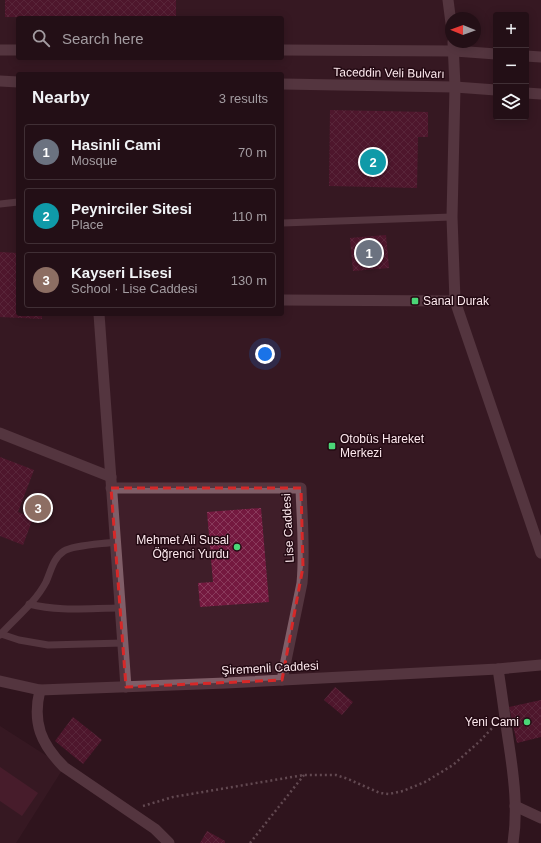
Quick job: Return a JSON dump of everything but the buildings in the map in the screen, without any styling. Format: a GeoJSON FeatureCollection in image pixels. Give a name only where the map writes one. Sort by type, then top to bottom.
{"type":"FeatureCollection","features":[{"type":"Feature","properties":{"kind":"street"},"geometry":{"type":"LineString","coordinates":[[448,0],[450,12]]}},
{"type":"Feature","properties":{"kind":"street","name":"Taceddin Veli Bulvarı"},"geometry":{"type":"LineString","coordinates":[[284,50],[445,47]]}},
{"type":"Feature","properties":{"kind":"street"},"geometry":{"type":"LineString","coordinates":[[454,48],[455,87],[452,217],[455,301],[541,553]]}},
{"type":"Feature","properties":{"kind":"street","name":"Taceddin Veli Bulvarı"},"geometry":{"type":"LineString","coordinates":[[460,48],[493,54]]}},
{"type":"Feature","properties":{"kind":"street"},"geometry":{"type":"LineString","coordinates":[[0,50],[16,50]]}},
{"type":"Feature","properties":{"kind":"street"},"geometry":{"type":"LineString","coordinates":[[529,56],[541,56]]}},
{"type":"Feature","properties":{"kind":"street"},"geometry":{"type":"LineString","coordinates":[[0,82],[16,82]]}},
{"type":"Feature","properties":{"kind":"street","name":"Taceddin Veli Bulvarı"},"geometry":{"type":"LineString","coordinates":[[284,84],[455,87],[493,90]]}},
{"type":"Feature","properties":{"kind":"street"},"geometry":{"type":"LineString","coordinates":[[529,93],[541,94]]}},
{"type":"Feature","properties":{"kind":"street"},"geometry":{"type":"LineString","coordinates":[[284,300],[455,301]]}},
{"type":"Feature","properties":{"kind":"street"},"geometry":{"type":"LineString","coordinates":[[99,316],[126,686]]}},
{"type":"Feature","properties":{"kind":"street","name":"Lise Caddesi"},"geometry":{"type":"LineString","coordinates":[[0,433],[111,482],[301,488],[304,554],[302,582],[282,680]]}},
{"type":"Feature","properties":{"kind":"street","name":"Şiremenli Caddesi"},"geometry":{"type":"LineString","coordinates":[[0,681],[40,690],[282,680],[498,669],[541,665]]}},
{"type":"Feature","properties":{"kind":"street"},"geometry":{"type":"LineString","coordinates":[[498,669],[514,774],[515,806],[513,843]]}},
{"type":"Feature","properties":{"kind":"street"},"geometry":{"type":"LineString","coordinates":[[40,690],[37,700],[37,721],[43,740],[52,755],[64,767],[155,829],[169,843]]}},
{"type":"Feature","properties":{"kind":"street"},"geometry":{"type":"LineString","coordinates":[[515,806],[541,818]]}},
{"type":"Feature","properties":{"kind":"lane"},"geometry":{"type":"LineString","coordinates":[[0,204],[16,202]]}},
{"type":"Feature","properties":{"kind":"lane"},"geometry":{"type":"LineString","coordinates":[[284,223],[452,217]]}},
{"type":"Feature","properties":{"kind":"lane"},"geometry":{"type":"LineString","coordinates":[[115,542],[69,548],[64,551],[56,558],[46,583],[0,635],[48,645],[123,643]]}},
{"type":"Feature","properties":{"kind":"lane"},"geometry":{"type":"LineString","coordinates":[[29,604],[50,608],[121,608]]}},
{"type":"Feature","properties":{"kind":"path"},"geometry":{"type":"LineString","coordinates":[[129,810],[173,797],[304,775],[336,775],[361,783],[380,793],[389,794],[403,791],[439,774],[466,754],[484,737],[504,712]]}},
{"type":"Feature","properties":{"kind":"path"},"geometry":{"type":"LineString","coordinates":[[250,843],[304,775]]}},
{"type":"Feature","properties":{"kind":"highlighted area"},"geometry":{"type":"Polygon","coordinates":[[[111,488],[301,488],[303,567],[282,680],[126,687],[111,488]]]}},
{"type":"Feature","properties":{"kind":"shaded area"},"geometry":{"type":"Polygon","coordinates":[[[0,0],[541,0],[541,667],[33,688],[0,682],[0,0]]]}},
{"type":"Feature","properties":{"kind":"shaded area"},"geometry":{"type":"Polygon","coordinates":[[[0,726],[64,767],[16,843],[0,843],[0,726]]]}},
{"type":"Feature","properties":{"kind":"shaded area"},"geometry":{"type":"Polygon","coordinates":[[[0,767],[38,793],[22,816],[0,801],[0,767]]]}},
{"type":"Feature","properties":{"kind":"place","name":"Peynirciler Sitesi"},"geometry":{"type":"Point","coordinates":[373,162]}},
{"type":"Feature","properties":{"kind":"place","name":"Hasinli Cami"},"geometry":{"type":"Point","coordinates":[369,253]}},
{"type":"Feature","properties":{"kind":"place","name":"Sanal Durak"},"geometry":{"type":"Point","coordinates":[415,301]}},
{"type":"Feature","properties":{"kind":"place","name":"Otobüs Hareket Merkezi"},"geometry":{"type":"Point","coordinates":[332,446]}},
{"type":"Feature","properties":{"kind":"place","name":"Kayseri Lisesi"},"geometry":{"type":"Point","coordinates":[38,508]}},
{"type":"Feature","properties":{"kind":"place","name":"Mehmet Ali Susal Öğrenci Yurdu"},"geometry":{"type":"Point","coordinates":[237,547]}},
{"type":"Feature","properties":{"kind":"place","name":"Yeni Cami"},"geometry":{"type":"Point","coordinates":[527,722]}}]}
